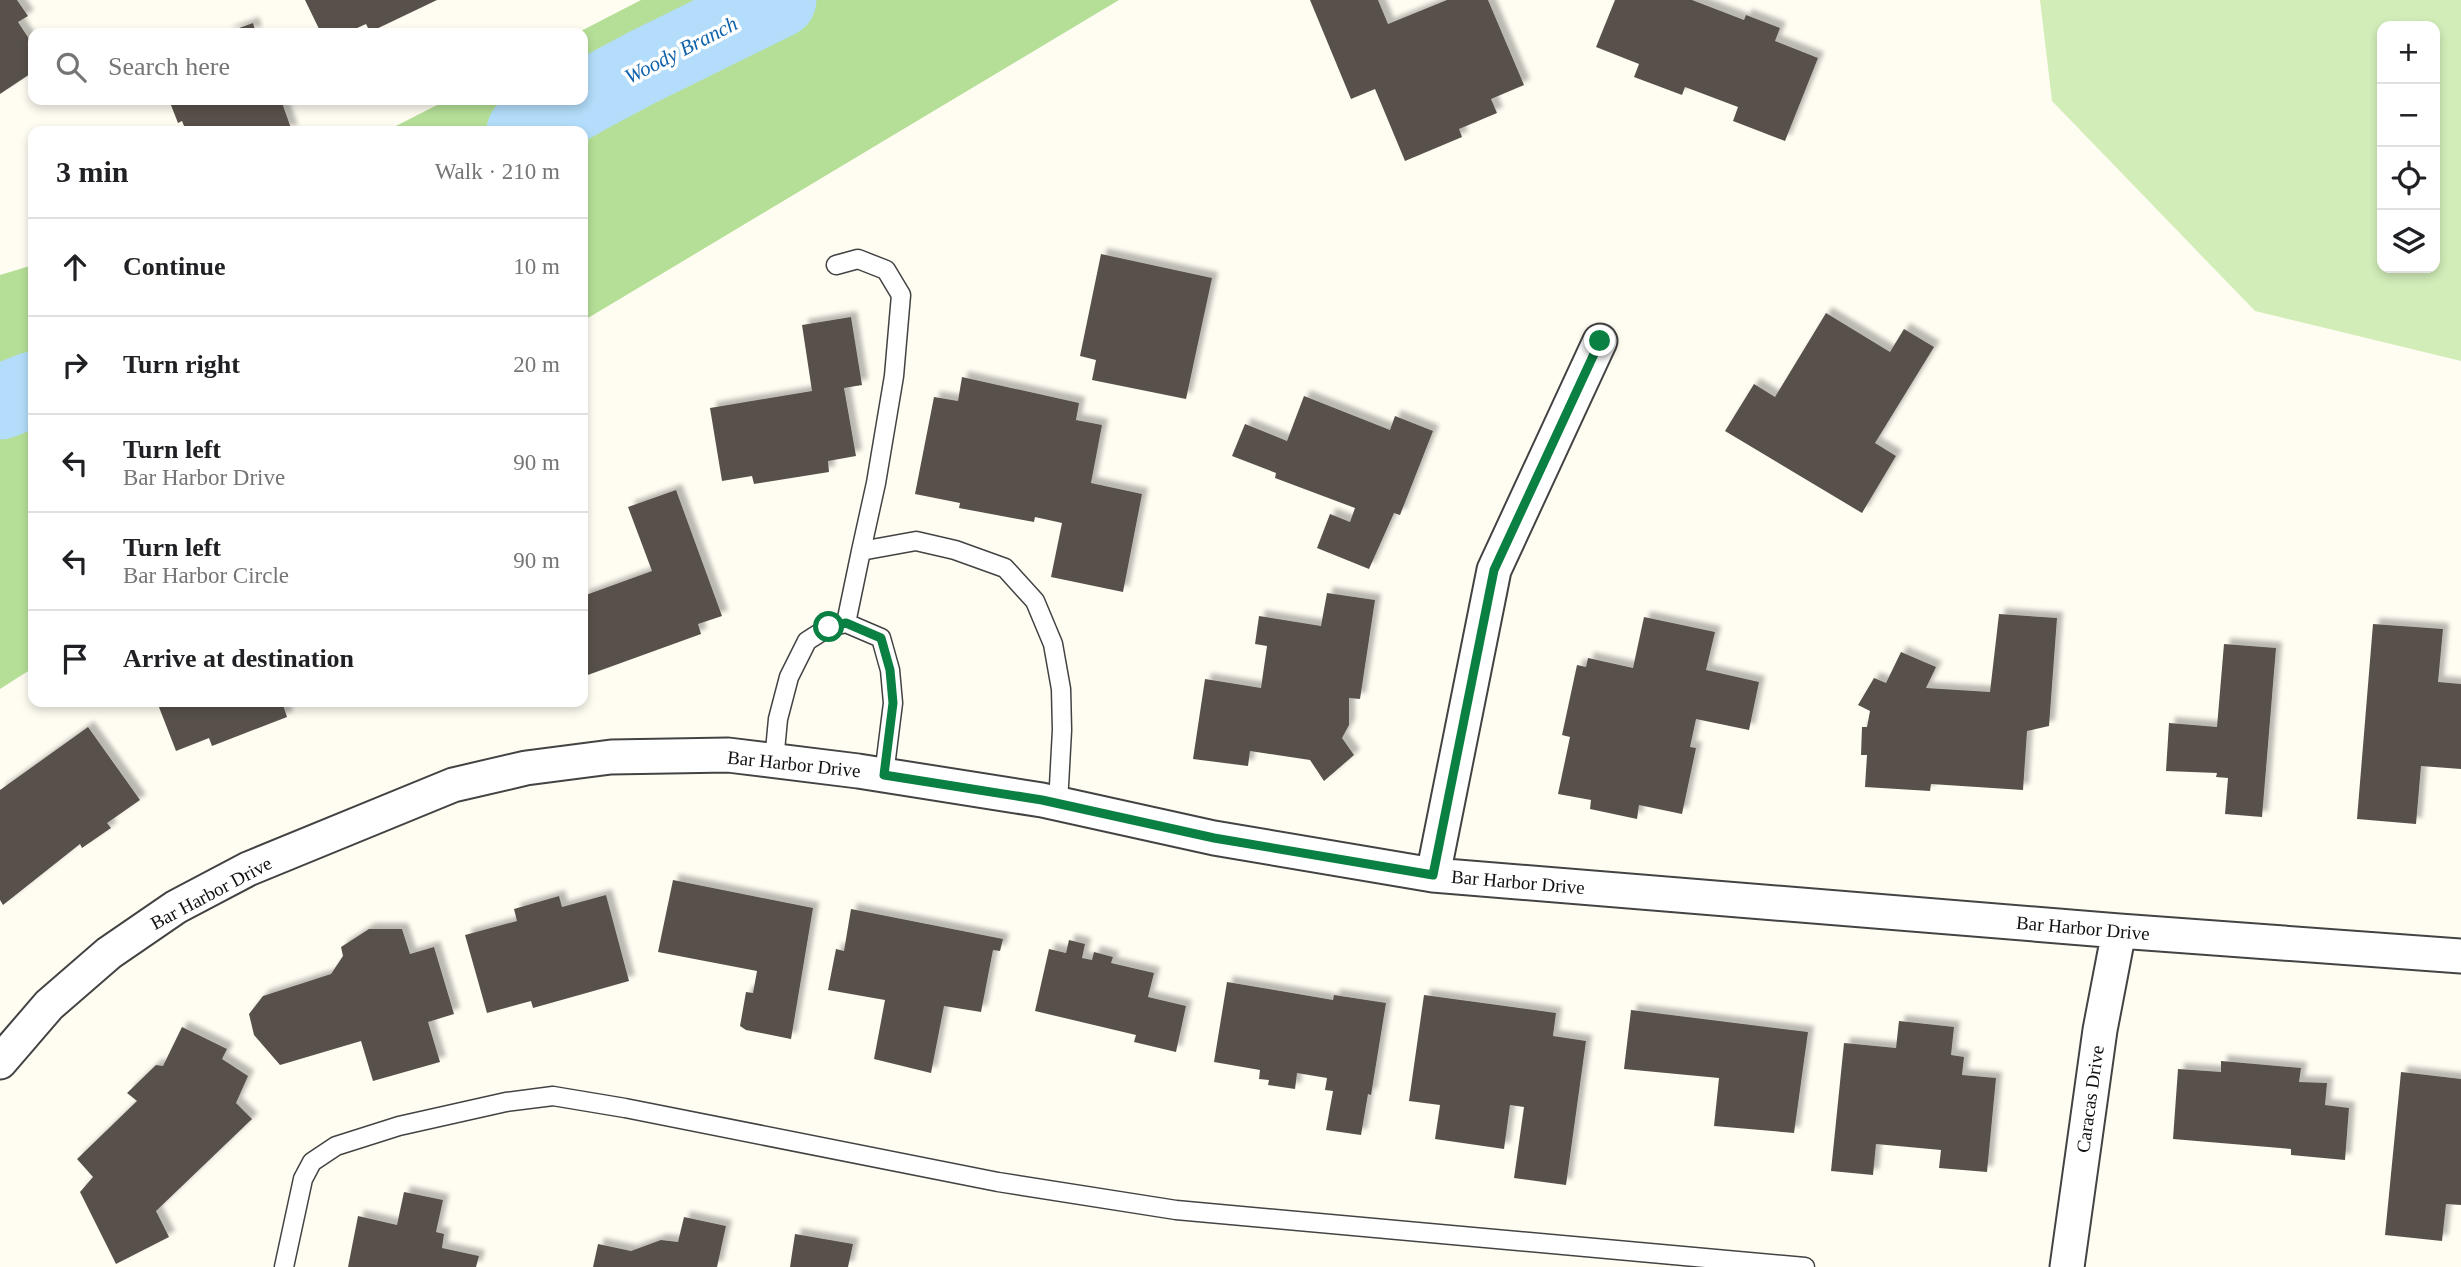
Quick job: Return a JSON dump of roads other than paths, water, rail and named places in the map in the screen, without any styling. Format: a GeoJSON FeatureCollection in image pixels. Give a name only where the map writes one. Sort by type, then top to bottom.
{"type":"FeatureCollection","features":[{"type":"Feature","properties":{"kind":"street"},"geometry":{"type":"LineString","coordinates":[[1433,875],[1494,570],[1600,341]]}},
{"type":"Feature","properties":{"kind":"street","name":"Bar Harbor Drive"},"geometry":{"type":"LineString","coordinates":[[0,1062],[49,1005],[109,953],[176,907],[248,869],[453,785],[526,768],[611,757],[728,755],[884,775],[1058,804],[1214,838],[1433,875],[2461,956]]}},
{"type":"Feature","properties":{"kind":"street","name":"Caracas Drive"},"geometry":{"type":"LineString","coordinates":[[2067,1267],[2100,1030],[2119,931]]}},
{"type":"Feature","properties":{"kind":"lane"},"geometry":{"type":"LineString","coordinates":[[836,265],[858,259],[886,270],[901,295],[894,376],[876,484],[846,623]]}},
{"type":"Feature","properties":{"kind":"lane"},"geometry":{"type":"LineString","coordinates":[[861,551],[916,541],[955,550],[1004,568],[1035,601],[1053,644],[1061,690],[1058,804]]}},
{"type":"Feature","properties":{"kind":"lane"},"geometry":{"type":"LineString","coordinates":[[774,761],[778,719],[789,677],[807,641],[829,627],[846,623],[881,638],[890,670],[893,703],[884,775]]}},
{"type":"Feature","properties":{"kind":"lane"},"geometry":{"type":"LineString","coordinates":[[284,1267],[303,1179],[312,1162],[336,1146],[400,1126],[506,1102],[553,1096],[998,1182],[1176,1210],[1805,1267]]}},
{"type":"Feature","properties":{"kind":"waterway","name":"Woody Branch"},"geometry":{"type":"LineString","coordinates":[[588,96],[779,0]]}},
{"type":"Feature","properties":{"kind":"waterway","name":"Woody Branch"},"geometry":{"type":"LineString","coordinates":[[533,126],[573,105]]}},
{"type":"Feature","properties":{"kind":"waterway","name":"Woody Branch"},"geometry":{"type":"LineString","coordinates":[[0,402],[28,391]]}}]}
